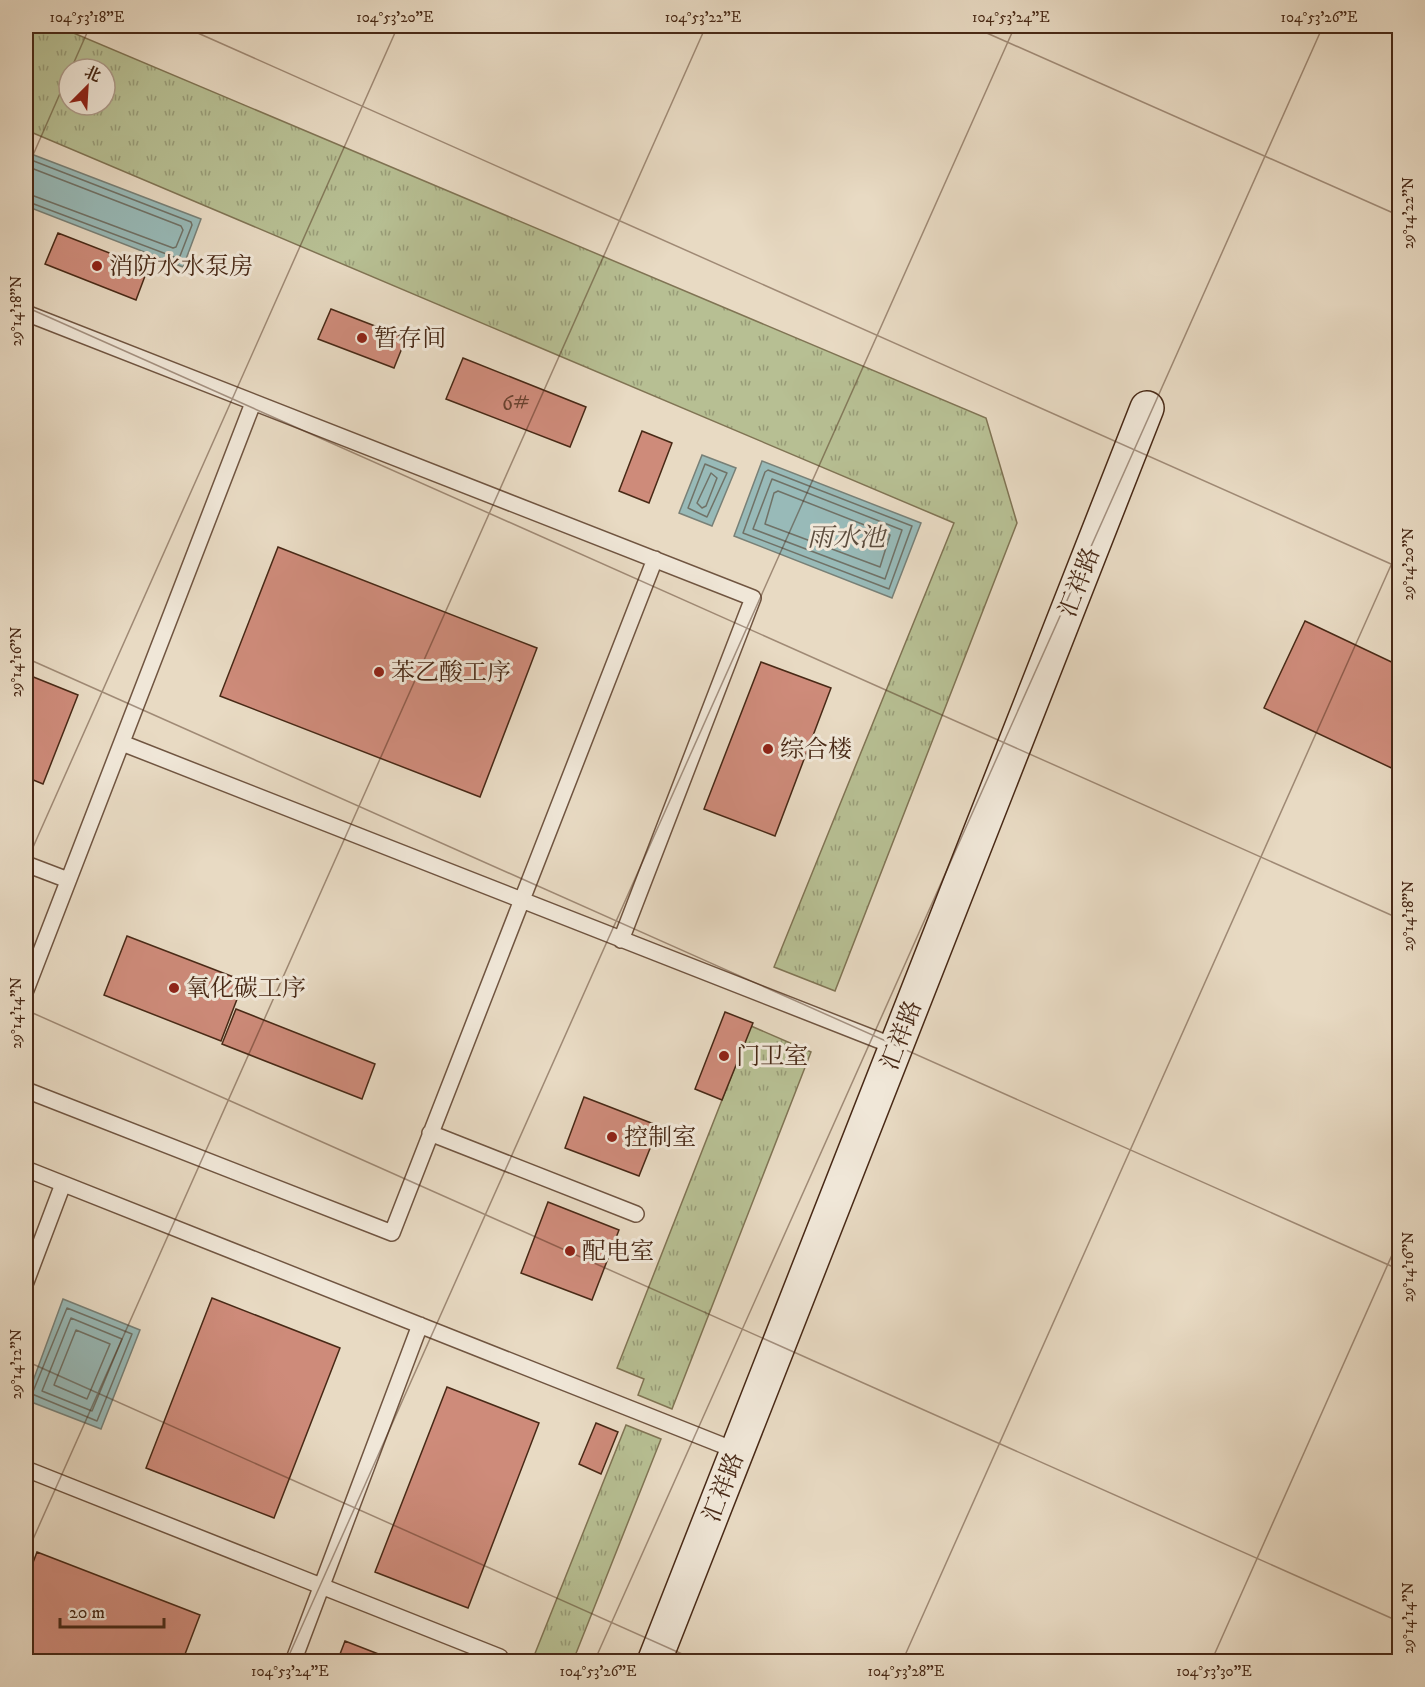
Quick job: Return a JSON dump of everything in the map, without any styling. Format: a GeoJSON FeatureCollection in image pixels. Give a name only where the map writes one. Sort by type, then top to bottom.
{"type":"FeatureCollection","features":[{"type":"Feature","properties":{"kind":"main road","name":"汇祥路"},"geometry":{"type":"LineString","coordinates":[[654,1662],[1147,408]]}},
{"type":"Feature","properties":{"kind":"lane"},"geometry":{"type":"LineString","coordinates":[[26,314],[753,598],[621,940]]}},
{"type":"Feature","properties":{"kind":"lane"},"geometry":{"type":"LineString","coordinates":[[26,990],[253,402]]}},
{"type":"Feature","properties":{"kind":"lane"},"geometry":{"type":"LineString","coordinates":[[26,1090],[392,1233],[655,559]]}},
{"type":"Feature","properties":{"kind":"lane"},"geometry":{"type":"LineString","coordinates":[[122,743],[896,1047]]}},
{"type":"Feature","properties":{"kind":"lane"},"geometry":{"type":"LineString","coordinates":[[26,864],[68,880]]}},
{"type":"Feature","properties":{"kind":"lane"},"geometry":{"type":"LineString","coordinates":[[430,1133],[636,1214]]}},
{"type":"Feature","properties":{"kind":"lane"},"geometry":{"type":"LineString","coordinates":[[26,1169],[737,1451]]}},
{"type":"Feature","properties":{"kind":"lane"},"geometry":{"type":"LineString","coordinates":[[26,1282],[63,1184]]}},
{"type":"Feature","properties":{"kind":"lane"},"geometry":{"type":"LineString","coordinates":[[293,1662],[420,1325]]}},
{"type":"Feature","properties":{"kind":"lane"},"geometry":{"type":"LineString","coordinates":[[26,1468],[500,1657],[498,1662]]}},
{"type":"Feature","properties":{"kind":"green space"},"geometry":{"type":"Polygon","coordinates":[[[26,26],[57,26],[986,418],[1017,523],[835,991],[774,967],[954,523],[26,130],[26,26]]]}},
{"type":"Feature","properties":{"kind":"green space"},"geometry":{"type":"Polygon","coordinates":[[[751,1026],[811,1052],[672,1409],[638,1395],[644,1379],[617,1368],[751,1026]]]}},
{"type":"Feature","properties":{"kind":"green space"},"geometry":{"type":"Polygon","coordinates":[[[626,1425],[661,1439],[573,1661],[532,1661],[626,1425]]]}},
{"type":"Feature","properties":{"kind":"water"},"geometry":{"type":"Polygon","coordinates":[[[26,152],[201,219],[183,267],[26,206],[26,152]]]}},
{"type":"Feature","properties":{"kind":"water"},"geometry":{"type":"Polygon","coordinates":[[[702,455],[736,468],[712,526],[679,513],[702,455]]]}},
{"type":"Feature","properties":{"kind":"water","name":"雨水池"},"geometry":{"type":"Polygon","coordinates":[[[762,461],[921,523],[892,598],[734,536],[762,461]]]}},
{"type":"Feature","properties":{"kind":"water"},"geometry":{"type":"Polygon","coordinates":[[[63,1299],[140,1330],[101,1429],[26,1400],[63,1299]]]}},
{"type":"Feature","properties":{"kind":"building","name":"消防水水泵房"},"geometry":{"type":"Polygon","coordinates":[[[58,233],[148,268],[136,300],[45,264],[58,233]]]}},
{"type":"Feature","properties":{"kind":"building","name":"暂存间"},"geometry":{"type":"Polygon","coordinates":[[[331,309],[406,338],[394,368],[318,339],[331,309]]]}},
{"type":"Feature","properties":{"kind":"building"},"geometry":{"type":"Polygon","coordinates":[[[463,358],[586,407],[570,447],[446,399],[463,358]]]}},
{"type":"Feature","properties":{"kind":"building"},"geometry":{"type":"Polygon","coordinates":[[[642,431],[672,443],[649,503],[619,491],[642,431]]]}},
{"type":"Feature","properties":{"kind":"building","name":"苯乙酸工序"},"geometry":{"type":"Polygon","coordinates":[[[278,547],[537,648],[480,797],[220,696],[278,547]]]}},
{"type":"Feature","properties":{"kind":"building"},"geometry":{"type":"Polygon","coordinates":[[[1305,621],[1400,666],[1400,772],[1264,708],[1305,621]]]}},
{"type":"Feature","properties":{"kind":"building","name":"综合楼"},"geometry":{"type":"Polygon","coordinates":[[[761,662],[831,688],[775,836],[704,809],[761,662]]]}},
{"type":"Feature","properties":{"kind":"building"},"geometry":{"type":"Polygon","coordinates":[[[26,674],[78,695],[43,784],[26,777],[26,674]]]}},
{"type":"Feature","properties":{"kind":"building","name":"氧化碳工序"},"geometry":{"type":"Polygon","coordinates":[[[127,936],[244,981],[221,1041],[104,995],[127,936]]]}},
{"type":"Feature","properties":{"kind":"building"},"geometry":{"type":"Polygon","coordinates":[[[236,1009],[375,1064],[362,1099],[222,1044],[236,1009]]]}},
{"type":"Feature","properties":{"kind":"building","name":"门卫室"},"geometry":{"type":"Polygon","coordinates":[[[725,1012],[753,1023],[722,1100],[695,1089],[725,1012]]]}},
{"type":"Feature","properties":{"kind":"building","name":"控制室"},"geometry":{"type":"Polygon","coordinates":[[[584,1097],[659,1126],[639,1176],[565,1148],[584,1097]]]}},
{"type":"Feature","properties":{"kind":"building","name":"配电室"},"geometry":{"type":"Polygon","coordinates":[[[548,1202],[619,1230],[592,1300],[521,1273],[548,1202]]]}},
{"type":"Feature","properties":{"kind":"building"},"geometry":{"type":"Polygon","coordinates":[[[212,1298],[340,1348],[274,1518],[146,1468],[212,1298]]]}},
{"type":"Feature","properties":{"kind":"building"},"geometry":{"type":"Polygon","coordinates":[[[447,1387],[539,1423],[468,1608],[375,1572],[447,1387]]]}},
{"type":"Feature","properties":{"kind":"building"},"geometry":{"type":"Polygon","coordinates":[[[596,1423],[618,1432],[601,1474],[579,1464],[596,1423]]]}},
{"type":"Feature","properties":{"kind":"building"},"geometry":{"type":"Polygon","coordinates":[[[37,1552],[200,1615],[182,1662],[26,1662],[26,1581],[37,1552]]]}},
{"type":"Feature","properties":{"kind":"building"},"geometry":{"type":"Polygon","coordinates":[[[345,1641],[399,1662],[337,1662],[345,1641]]]}},
{"type":"Feature","properties":{"kind":"place","name":"消防水水泵房"},"geometry":{"type":"Point","coordinates":[97,266]}},
{"type":"Feature","properties":{"kind":"place","name":"暂存间"},"geometry":{"type":"Point","coordinates":[362,338]}},
{"type":"Feature","properties":{"kind":"place","name":"苯乙酸工序"},"geometry":{"type":"Point","coordinates":[379,672]}},
{"type":"Feature","properties":{"kind":"place","name":"综合楼"},"geometry":{"type":"Point","coordinates":[768,749]}},
{"type":"Feature","properties":{"kind":"place","name":"氧化碳工序"},"geometry":{"type":"Point","coordinates":[174,988]}},
{"type":"Feature","properties":{"kind":"place","name":"门卫室"},"geometry":{"type":"Point","coordinates":[724,1056]}},
{"type":"Feature","properties":{"kind":"place","name":"控制室"},"geometry":{"type":"Point","coordinates":[612,1137]}},
{"type":"Feature","properties":{"kind":"place","name":"配电室"},"geometry":{"type":"Point","coordinates":[570,1251]}}]}
